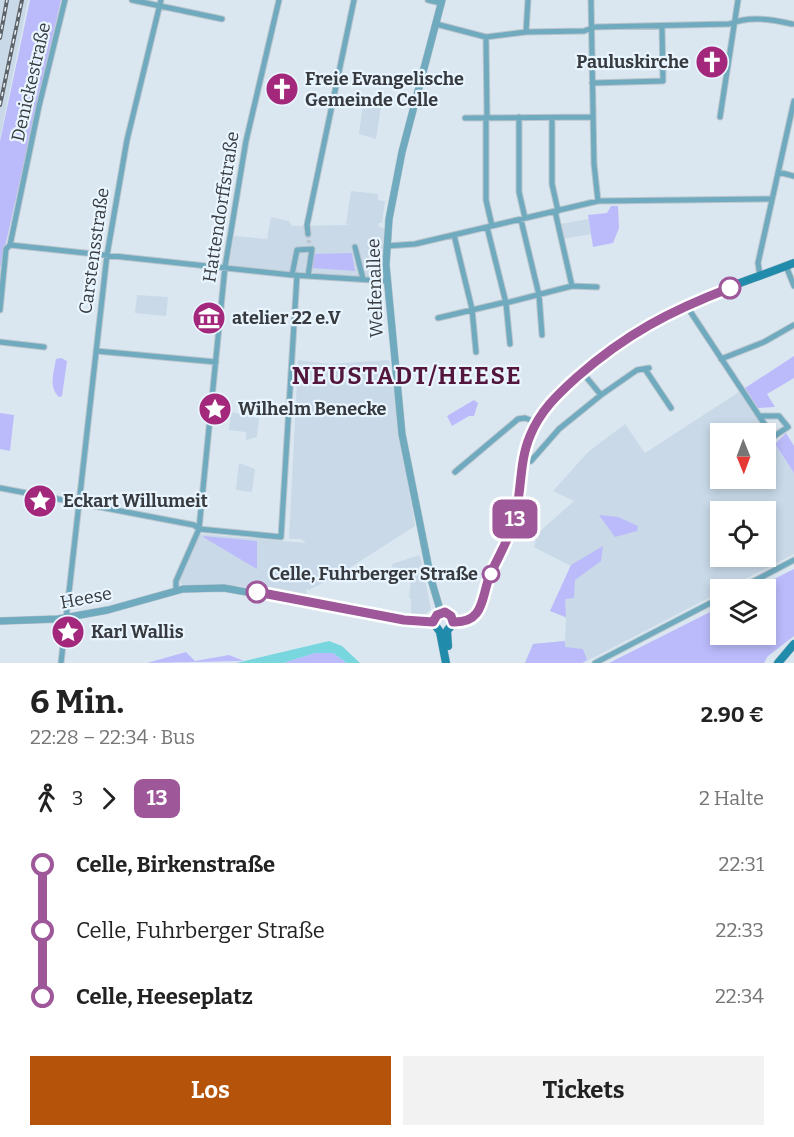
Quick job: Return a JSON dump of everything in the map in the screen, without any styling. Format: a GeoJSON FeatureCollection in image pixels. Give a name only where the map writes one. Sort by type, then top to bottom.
{"type":"FeatureCollection","features":[{"type":"Feature","properties":{"kind":"main road"},"geometry":{"type":"LineString","coordinates":[[443,632],[453,622],[470,620],[477,614],[484,601],[490,575],[512,529],[525,449],[536,422],[552,399],[582,372],[633,333],[686,305],[790,264]]}},
{"type":"Feature","properties":{"kind":"main road"},"geometry":{"type":"LineString","coordinates":[[448,663],[443,632],[433,622],[441,613],[448,614],[453,622]]}},
{"type":"Feature","properties":{"kind":"main road"},"geometry":{"type":"LineString","coordinates":[[778,663],[794,644]]}},
{"type":"Feature","properties":{"kind":"street","name":"Denickestraße"},"geometry":{"type":"LineString","coordinates":[[0,310],[8,247],[65,0]]}},
{"type":"Feature","properties":{"kind":"street"},"geometry":{"type":"LineString","coordinates":[[132,0],[160,3],[222,19]]}},
{"type":"Feature","properties":{"kind":"street","name":"Hattendorffstraße"},"geometry":{"type":"LineString","coordinates":[[199,529],[225,267],[246,141],[279,0]]}},
{"type":"Feature","properties":{"kind":"street"},"geometry":{"type":"LineString","coordinates":[[308,234],[307,225],[354,0]]}},
{"type":"Feature","properties":{"kind":"street"},"geometry":{"type":"LineString","coordinates":[[428,0],[442,2]]}},
{"type":"Feature","properties":{"kind":"street"},"geometry":{"type":"LineString","coordinates":[[526,32],[528,0]]}},
{"type":"Feature","properties":{"kind":"street"},"geometry":{"type":"LineString","coordinates":[[591,0],[593,117],[598,201]]}},
{"type":"Feature","properties":{"kind":"street"},"geometry":{"type":"LineString","coordinates":[[720,117],[738,0]]}},
{"type":"Feature","properties":{"kind":"street","name":"Welfenallee"},"geometry":{"type":"LineString","coordinates":[[441,613],[402,434],[387,281],[387,246],[402,152],[442,2]]}},
{"type":"Feature","properties":{"kind":"street","name":"Carstensstraße"},"geometry":{"type":"LineString","coordinates":[[61,663],[107,255],[127,140],[160,3]]}},
{"type":"Feature","properties":{"kind":"street"},"geometry":{"type":"LineString","coordinates":[[436,24],[486,37],[526,32],[773,19],[792,24]]}},
{"type":"Feature","properties":{"kind":"street"},"geometry":{"type":"LineString","coordinates":[[592,83],[663,81],[662,26]]}},
{"type":"Feature","properties":{"kind":"street"},"geometry":{"type":"LineString","coordinates":[[486,37],[486,200],[506,302],[510,344]]}},
{"type":"Feature","properties":{"kind":"street"},"geometry":{"type":"LineString","coordinates":[[760,276],[758,263],[794,100]]}},
{"type":"Feature","properties":{"kind":"street"},"geometry":{"type":"LineString","coordinates":[[519,117],[519,192],[539,295],[542,335]]}},
{"type":"Feature","properties":{"kind":"street"},"geometry":{"type":"LineString","coordinates":[[465,118],[593,117]]}},
{"type":"Feature","properties":{"kind":"street"},"geometry":{"type":"LineString","coordinates":[[552,118],[552,184],[572,286]]}},
{"type":"Feature","properties":{"kind":"street"},"geometry":{"type":"LineString","coordinates":[[778,172],[794,176]]}},
{"type":"Feature","properties":{"kind":"street"},"geometry":{"type":"LineString","coordinates":[[387,246],[415,244],[598,201],[771,199]]}},
{"type":"Feature","properties":{"kind":"street"},"geometry":{"type":"LineString","coordinates":[[454,235],[472,309],[476,352]]}},
{"type":"Feature","properties":{"kind":"street"},"geometry":{"type":"LineString","coordinates":[[0,488],[194,525],[199,529],[281,537],[297,250],[310,246],[308,276]]}},
{"type":"Feature","properties":{"kind":"street"},"geometry":{"type":"LineString","coordinates":[[8,247],[295,275],[387,281]]}},
{"type":"Feature","properties":{"kind":"street"},"geometry":{"type":"LineString","coordinates":[[355,247],[363,279]]}},
{"type":"Feature","properties":{"kind":"street"},"geometry":{"type":"LineString","coordinates":[[790,264],[794,286]]}},
{"type":"Feature","properties":{"kind":"street"},"geometry":{"type":"LineString","coordinates":[[438,318],[572,286],[597,287]]}},
{"type":"Feature","properties":{"kind":"street"},"geometry":{"type":"LineString","coordinates":[[686,305],[773,437],[788,427],[779,416],[760,416]]}},
{"type":"Feature","properties":{"kind":"street"},"geometry":{"type":"LineString","coordinates":[[722,359],[764,342],[794,325]]}},
{"type":"Feature","properties":{"kind":"street"},"geometry":{"type":"LineString","coordinates":[[0,342],[44,347]]}},
{"type":"Feature","properties":{"kind":"street"},"geometry":{"type":"LineString","coordinates":[[96,351],[216,362]]}},
{"type":"Feature","properties":{"kind":"street"},"geometry":{"type":"LineString","coordinates":[[531,461],[559,429],[601,394],[637,370],[647,368],[671,408]]}},
{"type":"Feature","properties":{"kind":"street"},"geometry":{"type":"LineString","coordinates":[[582,372],[601,394]]}},
{"type":"Feature","properties":{"kind":"street"},"geometry":{"type":"LineString","coordinates":[[455,472],[518,419],[525,418],[536,422]]}},
{"type":"Feature","properties":{"kind":"street"},"geometry":{"type":"LineString","coordinates":[[176,591],[176,581],[199,529]]}},
{"type":"Feature","properties":{"kind":"street"},"geometry":{"type":"LineString","coordinates":[[758,579],[794,560]]}},
{"type":"Feature","properties":{"kind":"street","name":"Heese"},"geometry":{"type":"LineString","coordinates":[[0,621],[65,618],[108,610],[176,591],[244,590],[404,620],[433,622]]}},
{"type":"Feature","properties":{"kind":"street"},"geometry":{"type":"LineString","coordinates":[[595,663],[710,603]]}},
{"type":"Feature","properties":{"kind":"shaded area"},"geometry":{"type":"Polygon","coordinates":[[[0,0],[28,0],[0,138],[0,0]]]}},
{"type":"Feature","properties":{"kind":"shaded area"},"geometry":{"type":"Polygon","coordinates":[[[30,0],[61,0],[0,269],[0,141],[30,0]]]}},
{"type":"Feature","properties":{"kind":"shaded area"},"geometry":{"type":"Polygon","coordinates":[[[364,97],[382,100],[376,139],[359,134],[364,97]]]}},
{"type":"Feature","properties":{"kind":"shaded area"},"geometry":{"type":"Polygon","coordinates":[[[351,191],[378,194],[378,200],[385,201],[382,223],[379,223],[379,227],[384,228],[384,272],[381,277],[293,273],[229,265],[234,236],[267,239],[271,217],[289,221],[292,226],[350,225],[346,224],[351,191]]]}},
{"type":"Feature","properties":{"kind":"shaded area"},"geometry":{"type":"Polygon","coordinates":[[[611,206],[618,206],[619,228],[613,243],[593,247],[588,215],[607,213],[611,206]]]}},
{"type":"Feature","properties":{"kind":"shaded area"},"geometry":{"type":"Polygon","coordinates":[[[588,219],[591,234],[563,239],[561,224],[588,219]]]}},
{"type":"Feature","properties":{"kind":"shaded area"},"geometry":{"type":"Polygon","coordinates":[[[352,253],[355,271],[313,268],[312,254],[352,253]]]}},
{"type":"Feature","properties":{"kind":"shaded area"},"geometry":{"type":"Polygon","coordinates":[[[137,295],[168,297],[166,316],[135,313],[137,295]]]}},
{"type":"Feature","properties":{"kind":"shaded area"},"geometry":{"type":"Polygon","coordinates":[[[794,356],[794,378],[767,394],[775,407],[758,408],[745,388],[794,356]]]}},
{"type":"Feature","properties":{"kind":"shaded area"},"geometry":{"type":"Polygon","coordinates":[[[61,358],[67,361],[62,396],[59,397],[54,389],[53,379],[56,359],[61,358]]]}},
{"type":"Feature","properties":{"kind":"shaded area"},"geometry":{"type":"Polygon","coordinates":[[[298,360],[330,364],[389,360],[415,526],[340,574],[309,590],[307,588],[306,598],[238,586],[186,587],[181,584],[179,577],[197,538],[202,534],[306,543],[301,539],[289,539],[298,360]]]}},
{"type":"Feature","properties":{"kind":"shaded area"},"geometry":{"type":"Polygon","coordinates":[[[739,392],[760,423],[710,423],[710,489],[776,489],[776,446],[794,473],[794,554],[776,563],[776,501],[710,501],[710,567],[768,567],[745,579],[710,579],[710,597],[583,663],[525,663],[533,644],[565,641],[566,618],[550,611],[571,566],[534,547],[537,534],[574,501],[553,491],[588,452],[625,424],[645,453],[739,392]]]}},
{"type":"Feature","properties":{"kind":"shaded area"},"geometry":{"type":"Polygon","coordinates":[[[474,400],[478,403],[474,416],[469,416],[452,426],[447,416],[474,400]]]}},
{"type":"Feature","properties":{"kind":"shaded area"},"geometry":{"type":"Polygon","coordinates":[[[231,412],[259,418],[257,437],[246,440],[246,432],[229,430],[231,412]]]}},
{"type":"Feature","properties":{"kind":"shaded area"},"geometry":{"type":"Polygon","coordinates":[[[0,413],[14,415],[10,451],[0,449],[0,413]]]}},
{"type":"Feature","properties":{"kind":"shaded area"},"geometry":{"type":"Polygon","coordinates":[[[786,433],[794,446],[794,473],[776,446],[786,433]]]}},
{"type":"Feature","properties":{"kind":"shaded area"},"geometry":{"type":"Polygon","coordinates":[[[239,463],[255,469],[252,492],[236,490],[239,463]]]}},
{"type":"Feature","properties":{"kind":"shaded area"},"geometry":{"type":"Polygon","coordinates":[[[599,515],[618,517],[638,526],[637,531],[615,537],[599,515]]]}},
{"type":"Feature","properties":{"kind":"shaded area"},"geometry":{"type":"Polygon","coordinates":[[[203,537],[257,541],[257,569],[203,537]]]}},
{"type":"Feature","properties":{"kind":"shaded area"},"geometry":{"type":"Polygon","coordinates":[[[603,546],[601,561],[575,580],[574,598],[565,599],[566,617],[550,611],[571,565],[603,546]]]}},
{"type":"Feature","properties":{"kind":"shaded area"},"geometry":{"type":"Polygon","coordinates":[[[420,555],[431,609],[422,617],[411,616],[411,599],[409,598],[411,578],[394,579],[392,564],[420,555]]]}},
{"type":"Feature","properties":{"kind":"shaded area"},"geometry":{"type":"Polygon","coordinates":[[[794,569],[794,636],[768,656],[764,663],[609,663],[710,612],[710,645],[776,645],[776,579],[774,579],[794,569]]]}},
{"type":"Feature","properties":{"kind":"shaded area"},"geometry":{"type":"Polygon","coordinates":[[[329,641],[342,646],[360,663],[347,663],[333,653],[315,653],[283,663],[236,663],[329,641]]]}},
{"type":"Feature","properties":{"kind":"shaded area"},"geometry":{"type":"Polygon","coordinates":[[[565,641],[565,647],[583,649],[587,660],[582,663],[525,663],[533,644],[565,641]]]}},
{"type":"Feature","properties":{"kind":"shaded area"},"geometry":{"type":"Polygon","coordinates":[[[186,652],[195,661],[229,655],[244,661],[147,663],[186,652]]]}},
{"type":"Feature","properties":{"kind":"shaded area"},"geometry":{"type":"Polygon","coordinates":[[[315,653],[333,653],[347,663],[283,663],[315,653]]]}},
{"type":"Feature","properties":{"kind":"tunnel"},"geometry":{"type":"LineString","coordinates":[[308,234],[309,243]]}},
{"type":"Feature","properties":{"kind":"railway"},"geometry":{"type":"LineString","coordinates":[[0,38],[7,0]]}},
{"type":"Feature","properties":{"kind":"railway"},"geometry":{"type":"LineString","coordinates":[[0,105],[22,0]]}},
{"type":"Feature","properties":{"kind":"bus line","name":"13"},"geometry":{"type":"LineString","coordinates":[[257,592],[404,620],[433,622],[437,615],[445,612],[451,616],[453,622],[460,623],[470,620],[477,614],[484,601],[490,575],[512,529],[525,449],[542,411],[552,399],[602,354],[625,338],[686,305],[730,288]]}},
{"type":"Feature","properties":{"kind":"place","name":"Pauluskirche"},"geometry":{"type":"Point","coordinates":[712,62]}},
{"type":"Feature","properties":{"kind":"place","name":"Freie Evangelische Gemeinde Celle"},"geometry":{"type":"Point","coordinates":[282,89]}},
{"type":"Feature","properties":{"kind":"place","name":"atelier 22 e.V"},"geometry":{"type":"Point","coordinates":[209,318]}},
{"type":"Feature","properties":{"kind":"place","name":"Wilhelm Benecke"},"geometry":{"type":"Point","coordinates":[215,409]}},
{"type":"Feature","properties":{"kind":"place","name":"Eckart Willumeit"},"geometry":{"type":"Point","coordinates":[40,501]}},
{"type":"Feature","properties":{"kind":"place","name":"Celle, Fuhrberger Straße"},"geometry":{"type":"Point","coordinates":[491,574]}},
{"type":"Feature","properties":{"kind":"place","name":"Karl Wallis"},"geometry":{"type":"Point","coordinates":[68,632]}},
{"type":"Feature","properties":{"kind":"district","name":"NEUSTADT/HEESE"},"geometry":{"type":"Point","coordinates":[407,376]}}]}
